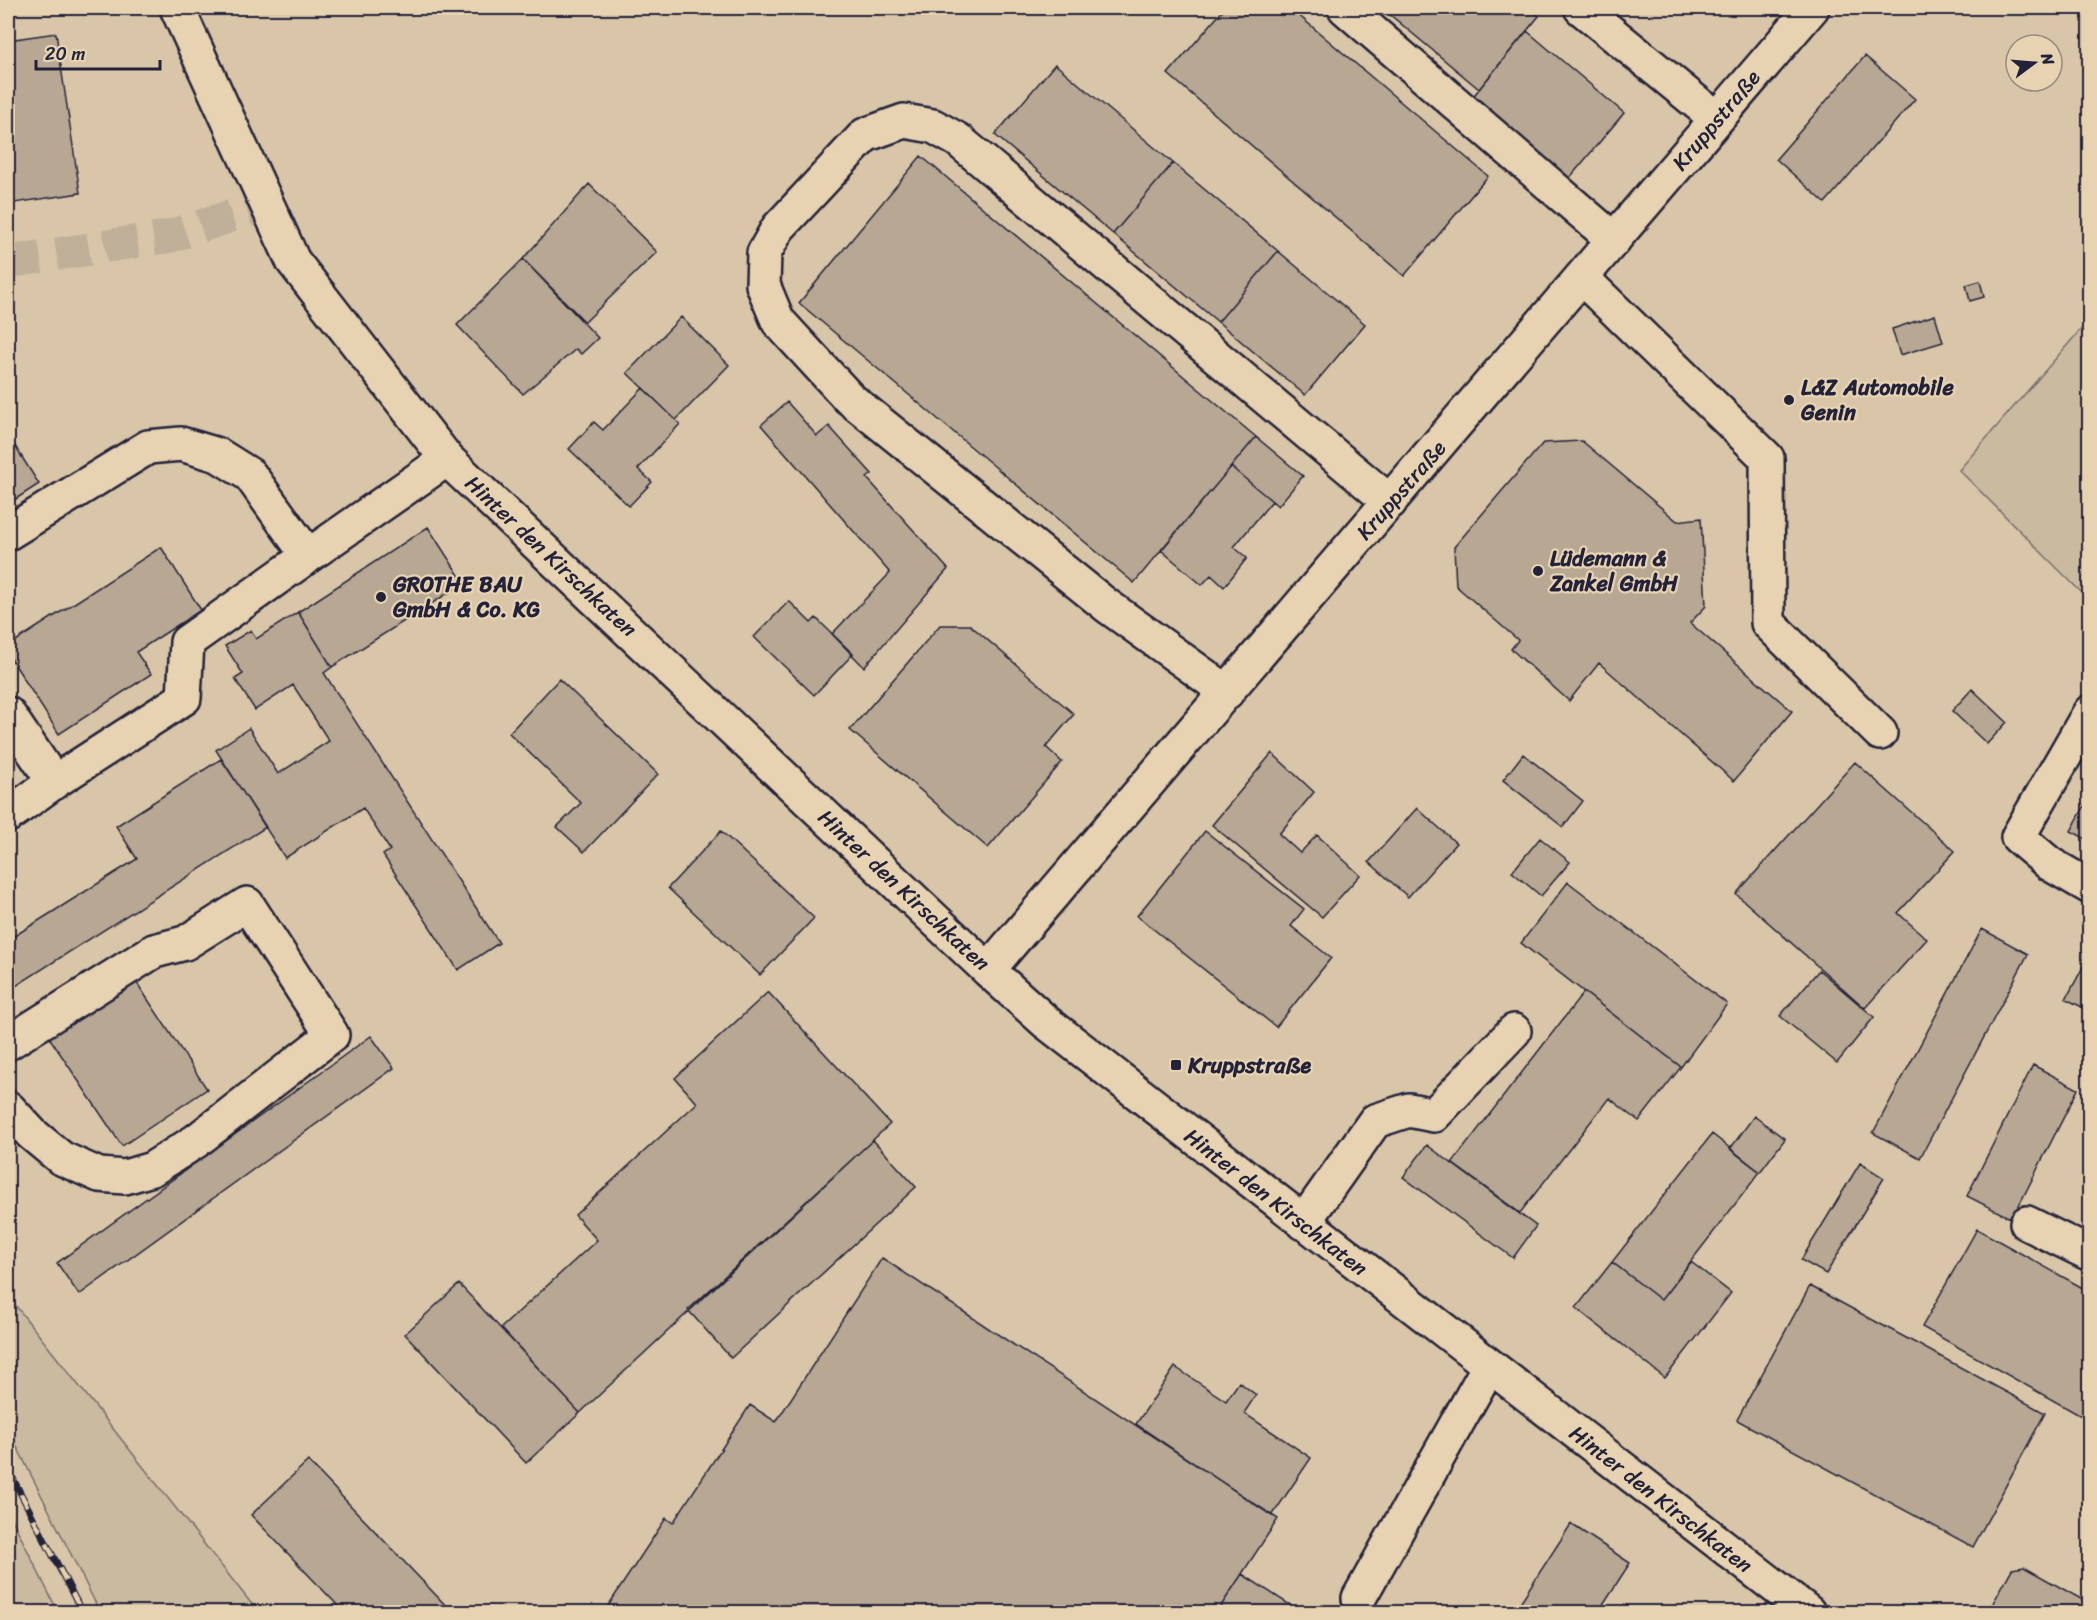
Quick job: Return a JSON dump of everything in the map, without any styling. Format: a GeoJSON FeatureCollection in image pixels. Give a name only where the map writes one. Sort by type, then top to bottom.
{"type":"FeatureCollection","features":[{"type":"Feature","properties":{"kind":"street","name":"Hinter den Kirschkaten"},"geometry":{"type":"LineString","coordinates":[[177,8],[293,261],[447,459],[988,970],[1116,1078],[1809,1612]]}},
{"type":"Feature","properties":{"kind":"street"},"geometry":{"type":"LineString","coordinates":[[1346,8],[1614,240]]}},
{"type":"Feature","properties":{"kind":"street"},"geometry":{"type":"LineString","coordinates":[[1581,8],[1717,119]]}},
{"type":"Feature","properties":{"kind":"street","name":"Kruppstraße"},"geometry":{"type":"LineString","coordinates":[[988,970],[1812,8]]}},
{"type":"Feature","properties":{"kind":"street"},"geometry":{"type":"LineString","coordinates":[[1227,692],[1106,605],[849,398],[778,321],[763,285],[764,254],[778,228],[865,135],[904,121],[933,126],[958,140],[1390,502]]}},
{"type":"Feature","properties":{"kind":"street"},"geometry":{"type":"LineString","coordinates":[[1582,278],[1767,458],[1768,623],[1880,733]]}},
{"type":"Feature","properties":{"kind":"street"},"geometry":{"type":"LineString","coordinates":[[8,533],[148,447],[181,444],[218,455],[250,475],[271,508],[308,556]]}},
{"type":"Feature","properties":{"kind":"street"},"geometry":{"type":"LineString","coordinates":[[8,816],[54,782],[184,698],[187,642],[447,459]]}},
{"type":"Feature","properties":{"kind":"street"},"geometry":{"type":"LineString","coordinates":[[2090,712],[2018,837],[2050,864],[2090,887]]}},
{"type":"Feature","properties":{"kind":"street"},"geometry":{"type":"LineString","coordinates":[[8,714],[54,782]]}},
{"type":"Feature","properties":{"kind":"street"},"geometry":{"type":"LineString","coordinates":[[8,1043],[154,951],[184,943],[247,904],[332,1035],[195,1141],[152,1169],[125,1177],[99,1175],[61,1158],[32,1134],[8,1108]]}},
{"type":"Feature","properties":{"kind":"street"},"geometry":{"type":"LineString","coordinates":[[1303,1223],[1375,1121],[1409,1110],[1434,1115],[1514,1031]]}},
{"type":"Feature","properties":{"kind":"street"},"geometry":{"type":"LineString","coordinates":[[2027,1223],[2090,1254]]}},
{"type":"Feature","properties":{"kind":"street"},"geometry":{"type":"LineString","coordinates":[[1359,1598],[1489,1366]]}},
{"type":"Feature","properties":{"kind":"shaded area"},"geometry":{"type":"Polygon","coordinates":[[[8,8],[2089,8],[2089,1612],[258,1612],[8,1296],[8,8]]]}},
{"type":"Feature","properties":{"kind":"shaded area"},"geometry":{"type":"Polygon","coordinates":[[[2089,320],[2089,600],[1959,470],[2089,320]]]}},
{"type":"Feature","properties":{"kind":"shaded area"},"geometry":{"type":"Polygon","coordinates":[[[8,1296],[258,1612],[100,1612],[8,1429],[8,1296]]]}},
{"type":"Feature","properties":{"kind":"shaded area"},"geometry":{"type":"Polygon","coordinates":[[[8,1429],[100,1612],[58,1612],[8,1511],[8,1429]]]}},
{"type":"Feature","properties":{"kind":"shaded area"},"geometry":{"type":"Polygon","coordinates":[[[8,1511],[58,1612],[15,1612],[8,1596],[8,1511]]]}},
{"type":"Feature","properties":{"kind":"building"},"geometry":{"type":"Polygon","coordinates":[[[1225,8],[1290,8],[1488,176],[1404,276],[1168,74],[1225,8]]]}},
{"type":"Feature","properties":{"kind":"building"},"geometry":{"type":"Polygon","coordinates":[[[1382,8],[1529,8],[1539,16],[1479,89],[1382,8]]]}},
{"type":"Feature","properties":{"kind":"building"},"geometry":{"type":"Polygon","coordinates":[[[2077,8],[2090,8],[2090,18],[2077,8]]]}},
{"type":"Feature","properties":{"kind":"building"},"geometry":{"type":"Polygon","coordinates":[[[1527,31],[1624,113],[1567,181],[1471,99],[1527,31]]]}},
{"type":"Feature","properties":{"kind":"building"},"geometry":{"type":"Polygon","coordinates":[[[56,33],[80,193],[8,204],[8,40],[56,33]]]}},
{"type":"Feature","properties":{"kind":"building"},"geometry":{"type":"Polygon","coordinates":[[[1865,56],[1915,99],[1825,203],[1776,159],[1865,56]]]}},
{"type":"Feature","properties":{"kind":"building"},"geometry":{"type":"Polygon","coordinates":[[[1055,64],[1173,163],[1113,234],[995,135],[1055,64]]]}},
{"type":"Feature","properties":{"kind":"building"},"geometry":{"type":"Polygon","coordinates":[[[921,156],[1256,437],[1134,583],[799,303],[921,156]]]}},
{"type":"Feature","properties":{"kind":"building"},"geometry":{"type":"Polygon","coordinates":[[[1173,163],[1278,251],[1218,322],[1113,234],[1173,163]]]}},
{"type":"Feature","properties":{"kind":"building"},"geometry":{"type":"Polygon","coordinates":[[[589,184],[657,252],[585,322],[523,259],[589,184]]]}},
{"type":"Feature","properties":{"kind":"building"},"geometry":{"type":"Polygon","coordinates":[[[1278,251],[1365,324],[1305,395],[1218,322],[1278,251]]]}},
{"type":"Feature","properties":{"kind":"building"},"geometry":{"type":"Polygon","coordinates":[[[523,259],[598,338],[581,354],[576,349],[523,394],[457,325],[523,259]]]}},
{"type":"Feature","properties":{"kind":"building"},"geometry":{"type":"Polygon","coordinates":[[[1980,281],[1984,297],[1970,301],[1966,285],[1980,281]]]}},
{"type":"Feature","properties":{"kind":"building"},"geometry":{"type":"Polygon","coordinates":[[[1935,315],[1943,342],[1900,355],[1892,329],[1935,315]]]}},
{"type":"Feature","properties":{"kind":"building"},"geometry":{"type":"Polygon","coordinates":[[[681,317],[729,365],[676,420],[627,373],[681,317]]]}},
{"type":"Feature","properties":{"kind":"building"},"geometry":{"type":"Polygon","coordinates":[[[643,388],[680,424],[638,469],[652,482],[629,506],[569,449],[594,422],[603,430],[643,388]]]}},
{"type":"Feature","properties":{"kind":"building"},"geometry":{"type":"Polygon","coordinates":[[[787,402],[817,436],[829,426],[872,474],[867,478],[948,569],[864,667],[832,634],[890,573],[761,425],[787,402]]]}},
{"type":"Feature","properties":{"kind":"building"},"geometry":{"type":"Polygon","coordinates":[[[1256,437],[1303,476],[1278,506],[1231,467],[1256,437]]]}},
{"type":"Feature","properties":{"kind":"building"},"geometry":{"type":"Polygon","coordinates":[[[1582,441],[1677,521],[1701,518],[1706,606],[1690,623],[1792,711],[1734,781],[1599,663],[1569,701],[1511,649],[1518,640],[1456,586],[1454,547],[1543,443],[1582,441]]]}},
{"type":"Feature","properties":{"kind":"building"},"geometry":{"type":"Polygon","coordinates":[[[13,443],[39,484],[8,504],[8,446],[13,443]]]}},
{"type":"Feature","properties":{"kind":"building"},"geometry":{"type":"Polygon","coordinates":[[[1231,467],[1272,501],[1234,547],[1247,558],[1224,587],[1211,575],[1202,585],[1161,550],[1231,467]]]}},
{"type":"Feature","properties":{"kind":"building","name":"GROTHE BAU GmbH & Co. KG"},"geometry":{"type":"Polygon","coordinates":[[[428,527],[464,583],[332,667],[298,612],[428,527]]]}},
{"type":"Feature","properties":{"kind":"building"},"geometry":{"type":"Polygon","coordinates":[[[161,547],[201,610],[136,652],[151,674],[59,734],[8,654],[8,646],[161,547]]]}},
{"type":"Feature","properties":{"kind":"building"},"geometry":{"type":"Polygon","coordinates":[[[789,601],[811,623],[816,618],[853,654],[814,695],[754,637],[789,601]]]}},
{"type":"Feature","properties":{"kind":"building"},"geometry":{"type":"Polygon","coordinates":[[[298,612],[332,667],[324,673],[499,943],[458,970],[383,855],[390,850],[363,808],[285,858],[216,750],[249,728],[278,774],[329,741],[293,685],[255,710],[235,679],[243,674],[225,646],[251,630],[256,639],[298,612]]]}},
{"type":"Feature","properties":{"kind":"building"},"geometry":{"type":"Polygon","coordinates":[[[940,625],[970,625],[1074,714],[1046,747],[1062,762],[988,848],[850,730],[940,625]]]}},
{"type":"Feature","properties":{"kind":"building"},"geometry":{"type":"Polygon","coordinates":[[[559,679],[658,774],[584,852],[557,827],[581,803],[509,733],[559,679]]]}},
{"type":"Feature","properties":{"kind":"building"},"geometry":{"type":"Polygon","coordinates":[[[1972,689],[2007,722],[1987,744],[1952,711],[1972,689]]]}},
{"type":"Feature","properties":{"kind":"building"},"geometry":{"type":"Polygon","coordinates":[[[1272,753],[1314,792],[1279,834],[1300,853],[1317,835],[1360,875],[1322,917],[1212,825],[1272,753]]]}},
{"type":"Feature","properties":{"kind":"building"},"geometry":{"type":"Polygon","coordinates":[[[1523,754],[1583,801],[1563,827],[1503,780],[1523,754]]]}},
{"type":"Feature","properties":{"kind":"building"},"geometry":{"type":"Polygon","coordinates":[[[221,759],[266,827],[8,991],[8,940],[137,859],[116,826],[221,759]]]}},
{"type":"Feature","properties":{"kind":"building"},"geometry":{"type":"Polygon","coordinates":[[[1855,762],[1955,851],[1898,913],[1927,939],[1865,1008],[1736,894],[1855,762]]]}},
{"type":"Feature","properties":{"kind":"building"},"geometry":{"type":"Polygon","coordinates":[[[2090,796],[2090,841],[2071,831],[2090,796]]]}},
{"type":"Feature","properties":{"kind":"building"},"geometry":{"type":"Polygon","coordinates":[[[1417,808],[1456,843],[1408,897],[1369,862],[1417,808]]]}},
{"type":"Feature","properties":{"kind":"building"},"geometry":{"type":"Polygon","coordinates":[[[721,831],[814,918],[760,975],[668,888],[721,831]]]}},
{"type":"Feature","properties":{"kind":"building"},"geometry":{"type":"Polygon","coordinates":[[[1205,831],[1304,909],[1291,926],[1331,958],[1276,1027],[1137,916],[1205,831]]]}},
{"type":"Feature","properties":{"kind":"building"},"geometry":{"type":"Polygon","coordinates":[[[1540,838],[1570,862],[1541,896],[1512,872],[1540,838]]]}},
{"type":"Feature","properties":{"kind":"building"},"geometry":{"type":"Polygon","coordinates":[[[1568,882],[1727,1004],[1681,1067],[1521,943],[1568,882]]]}},
{"type":"Feature","properties":{"kind":"building"},"geometry":{"type":"Polygon","coordinates":[[[1982,929],[2028,954],[1920,1158],[1873,1133],[1982,929]]]}},
{"type":"Feature","properties":{"kind":"building"},"geometry":{"type":"Polygon","coordinates":[[[2090,957],[2090,1011],[2066,999],[2090,957]]]}},
{"type":"Feature","properties":{"kind":"building"},"geometry":{"type":"Polygon","coordinates":[[[1819,970],[1874,1017],[1837,1063],[1780,1016],[1819,970]]]}},
{"type":"Feature","properties":{"kind":"building"},"geometry":{"type":"Polygon","coordinates":[[[135,980],[207,1089],[122,1146],[49,1037],[135,980]]]}},
{"type":"Feature","properties":{"kind":"building"},"geometry":{"type":"Polygon","coordinates":[[[768,992],[890,1124],[580,1413],[501,1328],[597,1240],[575,1215],[697,1103],[675,1078],[768,992]]]}},
{"type":"Feature","properties":{"kind":"building"},"geometry":{"type":"Polygon","coordinates":[[[1584,992],[1681,1067],[1639,1121],[1609,1098],[1520,1213],[1452,1163],[1584,992]]]}},
{"type":"Feature","properties":{"kind":"building"},"geometry":{"type":"Polygon","coordinates":[[[371,1036],[394,1068],[79,1295],[57,1263],[371,1036]]]}},
{"type":"Feature","properties":{"kind":"building"},"geometry":{"type":"Polygon","coordinates":[[[2033,1065],[2078,1089],[2012,1219],[1967,1196],[2033,1065]]]}},
{"type":"Feature","properties":{"kind":"building"},"geometry":{"type":"Polygon","coordinates":[[[1754,1116],[1785,1139],[1760,1172],[1730,1149],[1754,1116]]]}},
{"type":"Feature","properties":{"kind":"building"},"geometry":{"type":"Polygon","coordinates":[[[1712,1134],[1760,1172],[1661,1300],[1612,1262],[1712,1134]]]}},
{"type":"Feature","properties":{"kind":"building"},"geometry":{"type":"Polygon","coordinates":[[[873,1140],[916,1187],[731,1358],[688,1310],[873,1140]]]}},
{"type":"Feature","properties":{"kind":"building"},"geometry":{"type":"Polygon","coordinates":[[[1427,1145],[1536,1226],[1513,1258],[1403,1177],[1427,1145]]]}},
{"type":"Feature","properties":{"kind":"building"},"geometry":{"type":"Polygon","coordinates":[[[1860,1163],[1884,1178],[1826,1274],[1801,1260],[1860,1163]]]}},
{"type":"Feature","properties":{"kind":"building"},"geometry":{"type":"Polygon","coordinates":[[[1977,1229],[2090,1292],[2090,1421],[1922,1327],[1977,1229]]]}},
{"type":"Feature","properties":{"kind":"building"},"geometry":{"type":"Polygon","coordinates":[[[882,1258],[1278,1519],[1217,1612],[604,1612],[666,1518],[673,1523],[750,1405],[776,1422],[882,1258]]]}},
{"type":"Feature","properties":{"kind":"building"},"geometry":{"type":"Polygon","coordinates":[[[1612,1262],[1661,1300],[1691,1262],[1731,1293],[1665,1378],[1576,1308],[1612,1262]]]}},
{"type":"Feature","properties":{"kind":"building"},"geometry":{"type":"Polygon","coordinates":[[[459,1284],[580,1413],[526,1463],[405,1334],[459,1284]]]}},
{"type":"Feature","properties":{"kind":"building"},"geometry":{"type":"Polygon","coordinates":[[[1810,1286],[2045,1413],[1973,1547],[1737,1420],[1810,1286]]]}},
{"type":"Feature","properties":{"kind":"building"},"geometry":{"type":"Polygon","coordinates":[[[1175,1367],[1226,1401],[1239,1382],[1256,1395],[1244,1413],[1311,1458],[1272,1516],[1136,1424],[1175,1367]]]}},
{"type":"Feature","properties":{"kind":"building"},"geometry":{"type":"Polygon","coordinates":[[[308,1461],[452,1612],[344,1612],[251,1515],[308,1461]]]}},
{"type":"Feature","properties":{"kind":"building"},"geometry":{"type":"Polygon","coordinates":[[[1571,1524],[1630,1563],[1598,1612],[1514,1612],[1571,1524]]]}},
{"type":"Feature","properties":{"kind":"building"},"geometry":{"type":"Polygon","coordinates":[[[2024,1567],[2090,1604],[2090,1612],[1988,1612],[2012,1569],[2024,1567]]]}},
{"type":"Feature","properties":{"kind":"building"},"geometry":{"type":"Polygon","coordinates":[[[1242,1574],[1301,1612],[1217,1612],[1242,1574]]]}},
{"type":"Feature","properties":{"kind":"tunnel"},"geometry":{"type":"LineString","coordinates":[[8,262],[171,236],[267,204]]}},
{"type":"Feature","properties":{"kind":"railway"},"geometry":{"type":"LineString","coordinates":[[8,1469],[82,1612]]}},
{"type":"Feature","properties":{"kind":"place","name":"L&Z Automobile Genin"},"geometry":{"type":"Point","coordinates":[1789,400]}},
{"type":"Feature","properties":{"kind":"place","name":"Lüdemann & Zankel GmbH"},"geometry":{"type":"Point","coordinates":[1538,571]}},
{"type":"Feature","properties":{"kind":"place","name":"GROTHE BAU GmbH & Co. KG"},"geometry":{"type":"Point","coordinates":[381,597]}},
{"type":"Feature","properties":{"kind":"place","name":"Kruppstraße"},"geometry":{"type":"Point","coordinates":[1176,1065]}}]}
